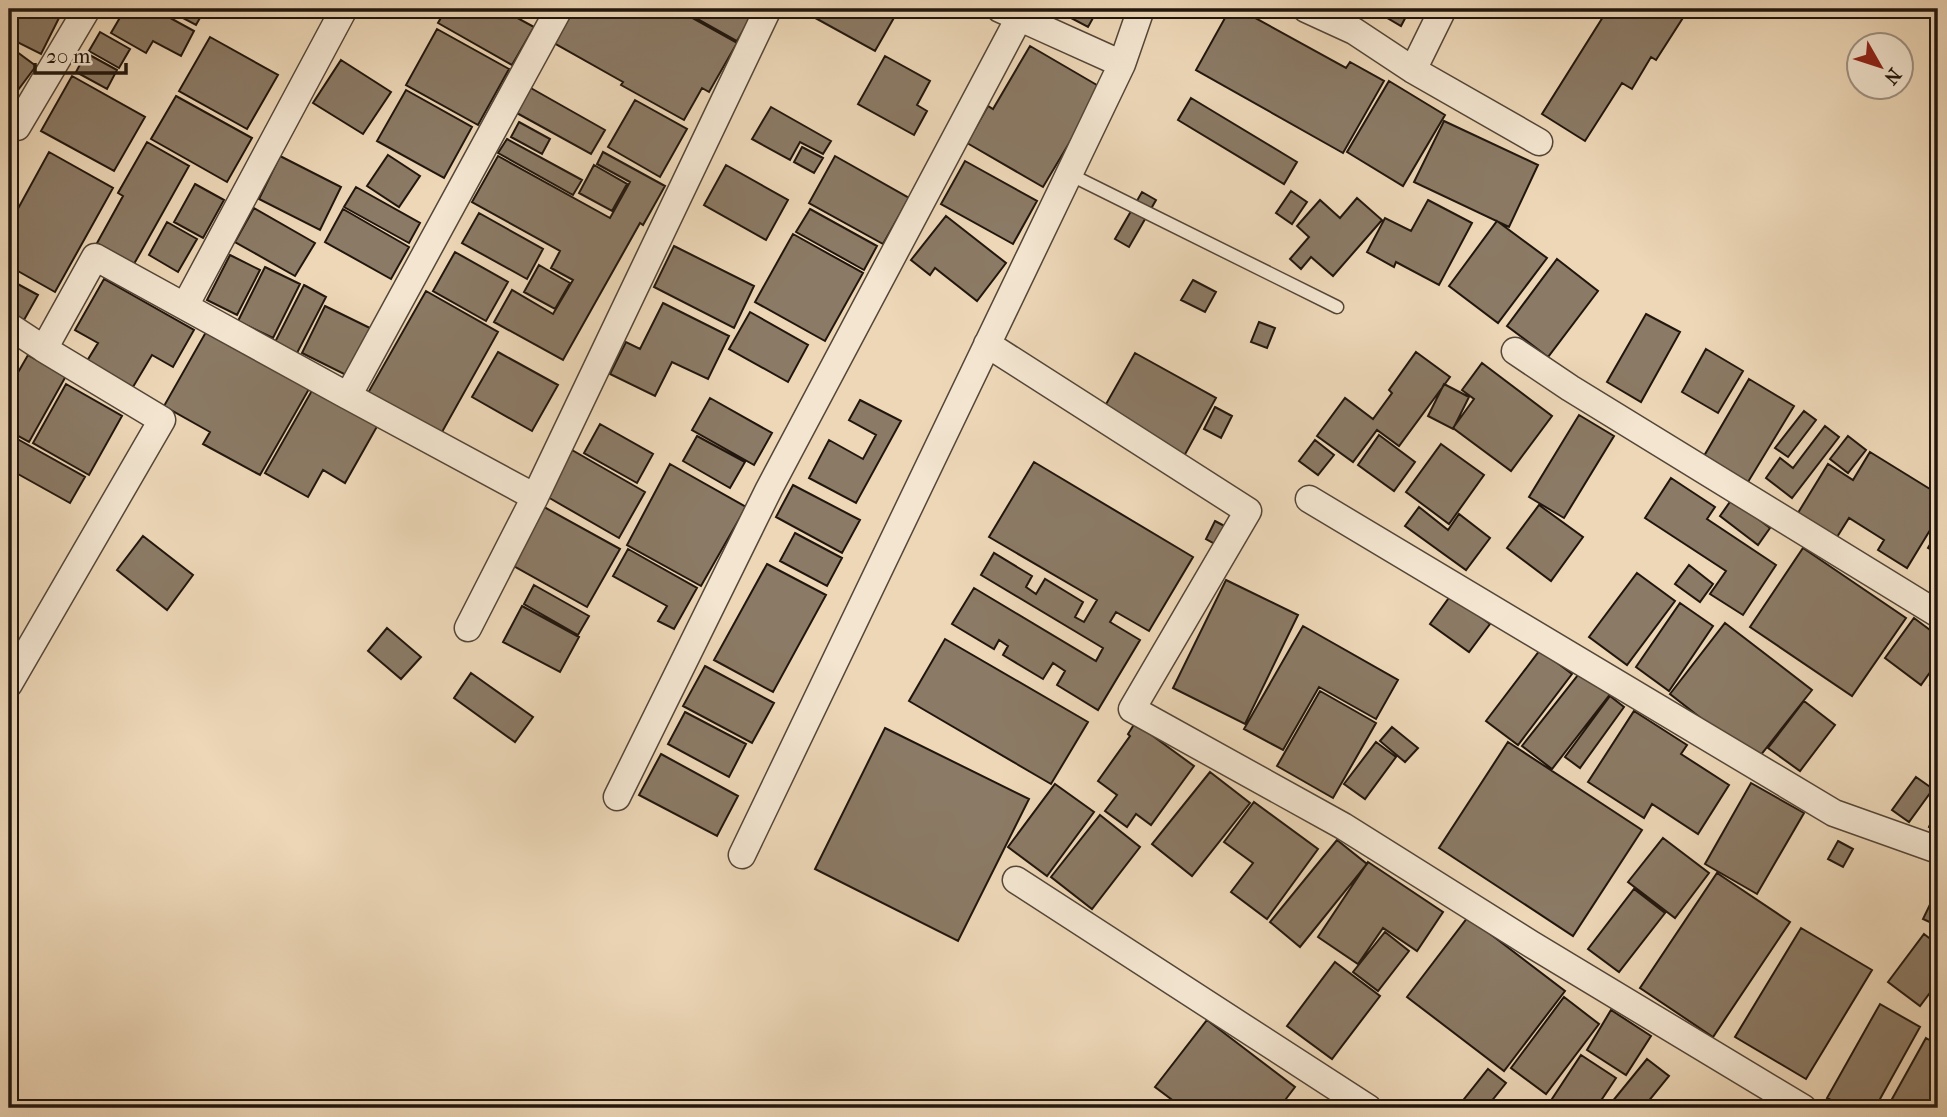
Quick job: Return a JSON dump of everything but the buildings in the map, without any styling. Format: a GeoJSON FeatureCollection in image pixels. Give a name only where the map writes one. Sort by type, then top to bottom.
{"type":"FeatureCollection","features":[{"type":"Feature","properties":{"kind":"street"},"geometry":{"type":"LineString","coordinates":[[17,127],[87,9]]}},
{"type":"Feature","properties":{"kind":"street"},"geometry":{"type":"LineString","coordinates":[[185,306],[344,9]]}},
{"type":"Feature","properties":{"kind":"street"},"geometry":{"type":"LineString","coordinates":[[348,397],[559,9]]}},
{"type":"Feature","properties":{"kind":"street"},"geometry":{"type":"LineString","coordinates":[[468,628],[535,497],[768,9]]}},
{"type":"Feature","properties":{"kind":"street"},"geometry":{"type":"LineString","coordinates":[[743,855],[1122,64],[1140,9]]}},
{"type":"Feature","properties":{"kind":"street"},"geometry":{"type":"LineString","coordinates":[[1306,9],[1354,31],[1413,70],[1539,142]]}},
{"type":"Feature","properties":{"kind":"street"},"geometry":{"type":"LineString","coordinates":[[1413,70],[1443,9]]}},
{"type":"Feature","properties":{"kind":"street"},"geometry":{"type":"LineString","coordinates":[[617,797],[1010,12],[1122,64]]}},
{"type":"Feature","properties":{"kind":"street"},"geometry":{"type":"LineString","coordinates":[[44,349],[95,257],[535,497]]}},
{"type":"Feature","properties":{"kind":"street"},"geometry":{"type":"LineString","coordinates":[[9,327],[162,420],[9,684]]}},
{"type":"Feature","properties":{"kind":"street"},"geometry":{"type":"LineString","coordinates":[[987,344],[1248,511],[1132,709],[1343,826],[1531,944],[1803,1108]]}},
{"type":"Feature","properties":{"kind":"street"},"geometry":{"type":"LineString","coordinates":[[1515,351],[1570,388],[1938,614]]}},
{"type":"Feature","properties":{"kind":"street"},"geometry":{"type":"LineString","coordinates":[[1309,499],[1834,813],[1938,850]]}},
{"type":"Feature","properties":{"kind":"street"},"geometry":{"type":"LineString","coordinates":[[1016,880],[1368,1108]]}},
{"type":"Feature","properties":{"kind":"lane"},"geometry":{"type":"LineString","coordinates":[[1069,174],[1337,307]]}}]}
